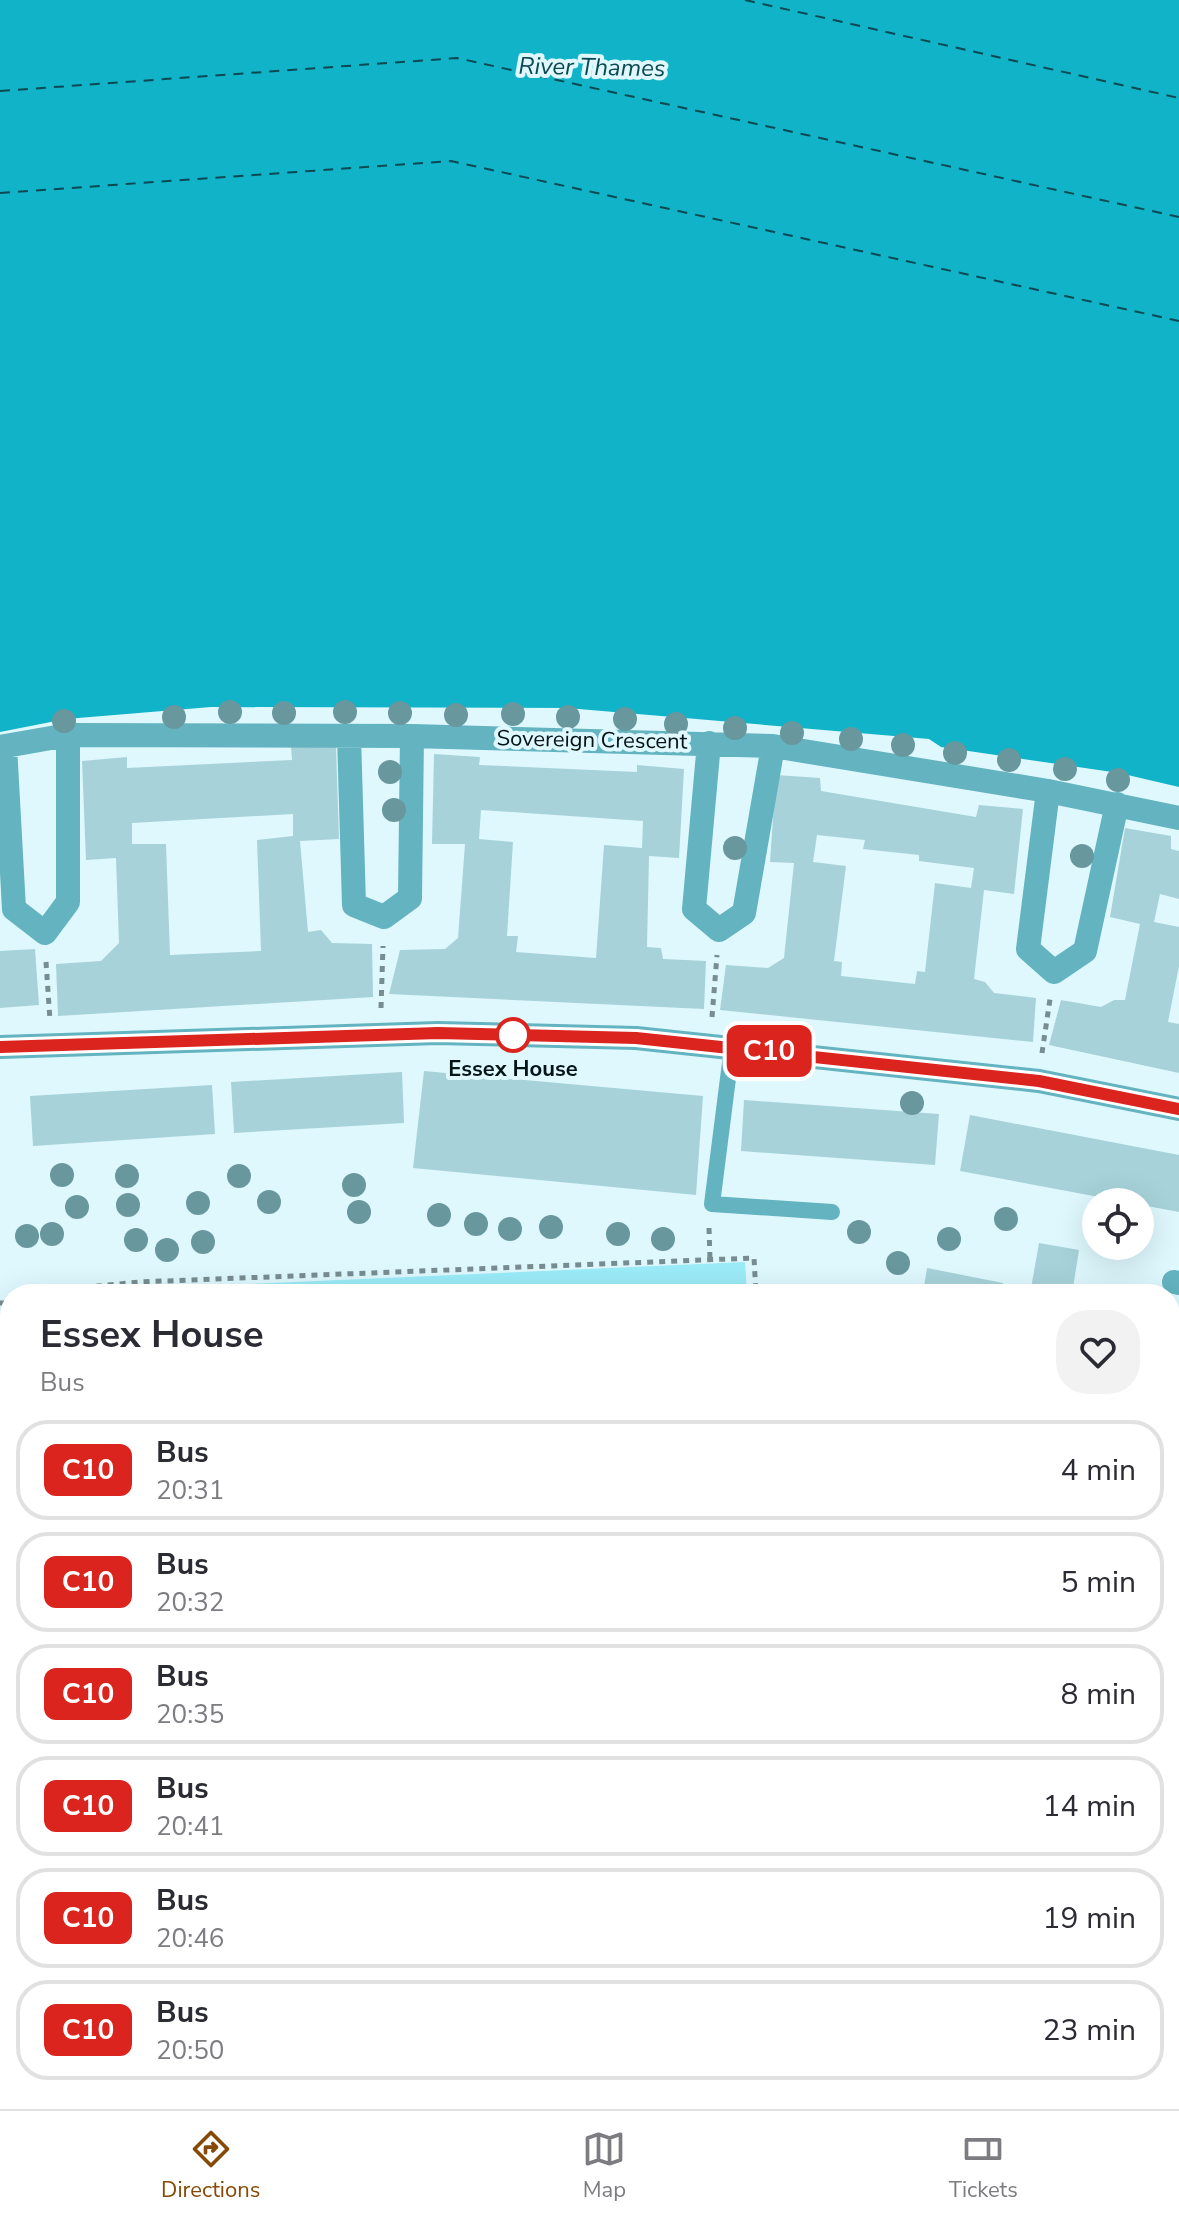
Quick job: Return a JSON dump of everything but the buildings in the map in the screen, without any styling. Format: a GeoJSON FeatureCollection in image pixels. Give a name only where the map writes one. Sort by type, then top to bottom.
{"type":"FeatureCollection","features":[{"type":"Feature","properties":{"kind":"street","name":"Sovereign Crescent"},"geometry":{"type":"LineString","coordinates":[[3,746],[68,735],[412,736],[773,746],[1048,791],[1179,818]]}},
{"type":"Feature","properties":{"kind":"street"},"geometry":{"type":"LineString","coordinates":[[3,746],[14,909],[45,933],[68,902],[68,735]]}},
{"type":"Feature","properties":{"kind":"street"},"geometry":{"type":"LineString","coordinates":[[349,736],[354,905],[384,917],[410,898],[412,736]]}},
{"type":"Feature","properties":{"kind":"street"},"geometry":{"type":"LineString","coordinates":[[709,743],[694,909],[719,930],[744,913],[773,746]]}},
{"type":"Feature","properties":{"kind":"street"},"geometry":{"type":"LineString","coordinates":[[1048,791],[1028,949],[1054,972],[1085,951],[1117,804]]}},
{"type":"Feature","properties":{"kind":"street"},"geometry":{"type":"LineString","coordinates":[[0,1047],[438,1033],[636,1038],[1039,1081],[1179,1109]]}},
{"type":"Feature","properties":{"kind":"lane"},"geometry":{"type":"LineString","coordinates":[[732,1047],[712,1204],[832,1212]]}},
{"type":"Feature","properties":{"kind":"path"},"geometry":{"type":"LineString","coordinates":[[381,982],[381,1001]]}},
{"type":"Feature","properties":{"kind":"path"},"geometry":{"type":"LineString","coordinates":[[48,988],[49,1011]]}},
{"type":"Feature","properties":{"kind":"path"},"geometry":{"type":"LineString","coordinates":[[712,1016],[714,992]]}},
{"type":"Feature","properties":{"kind":"path"},"geometry":{"type":"LineString","coordinates":[[1043,1042],[1046,1021]]}},
{"type":"Feature","properties":{"kind":"path"},"geometry":{"type":"LineString","coordinates":[[708,1240],[710,1259]]}},
{"type":"Feature","properties":{"kind":"path"},"geometry":{"type":"LineString","coordinates":[[118,1284],[754,1258],[755,1284]]}},
{"type":"Feature","properties":{"kind":"shaded area"},"geometry":{"type":"Polygon","coordinates":[[[745,1262],[746,1284],[250,1284],[745,1262]]]}},
{"type":"Feature","properties":{"kind":"water","name":"River Thames"},"geometry":{"type":"Polygon","coordinates":[[[0,0],[1179,0],[1179,787],[1119,773],[941,747],[929,739],[567,708],[211,707],[66,719],[0,732],[0,0]]]}},
{"type":"Feature","properties":{"kind":"ferry route"},"geometry":{"type":"LineString","coordinates":[[745,0],[1179,98]]}},
{"type":"Feature","properties":{"kind":"ferry route"},"geometry":{"type":"LineString","coordinates":[[0,91],[457,58],[1179,217]]}},
{"type":"Feature","properties":{"kind":"ferry route"},"geometry":{"type":"LineString","coordinates":[[0,193],[451,161],[1179,321]]}},
{"type":"Feature","properties":{"kind":"bus line","name":"C10"},"geometry":{"type":"LineString","coordinates":[[0,1047],[438,1033],[636,1038],[1039,1081],[1179,1109]]}},
{"type":"Feature","properties":{"kind":"place","name":"Essex House"},"geometry":{"type":"Point","coordinates":[513,1035]}}]}
